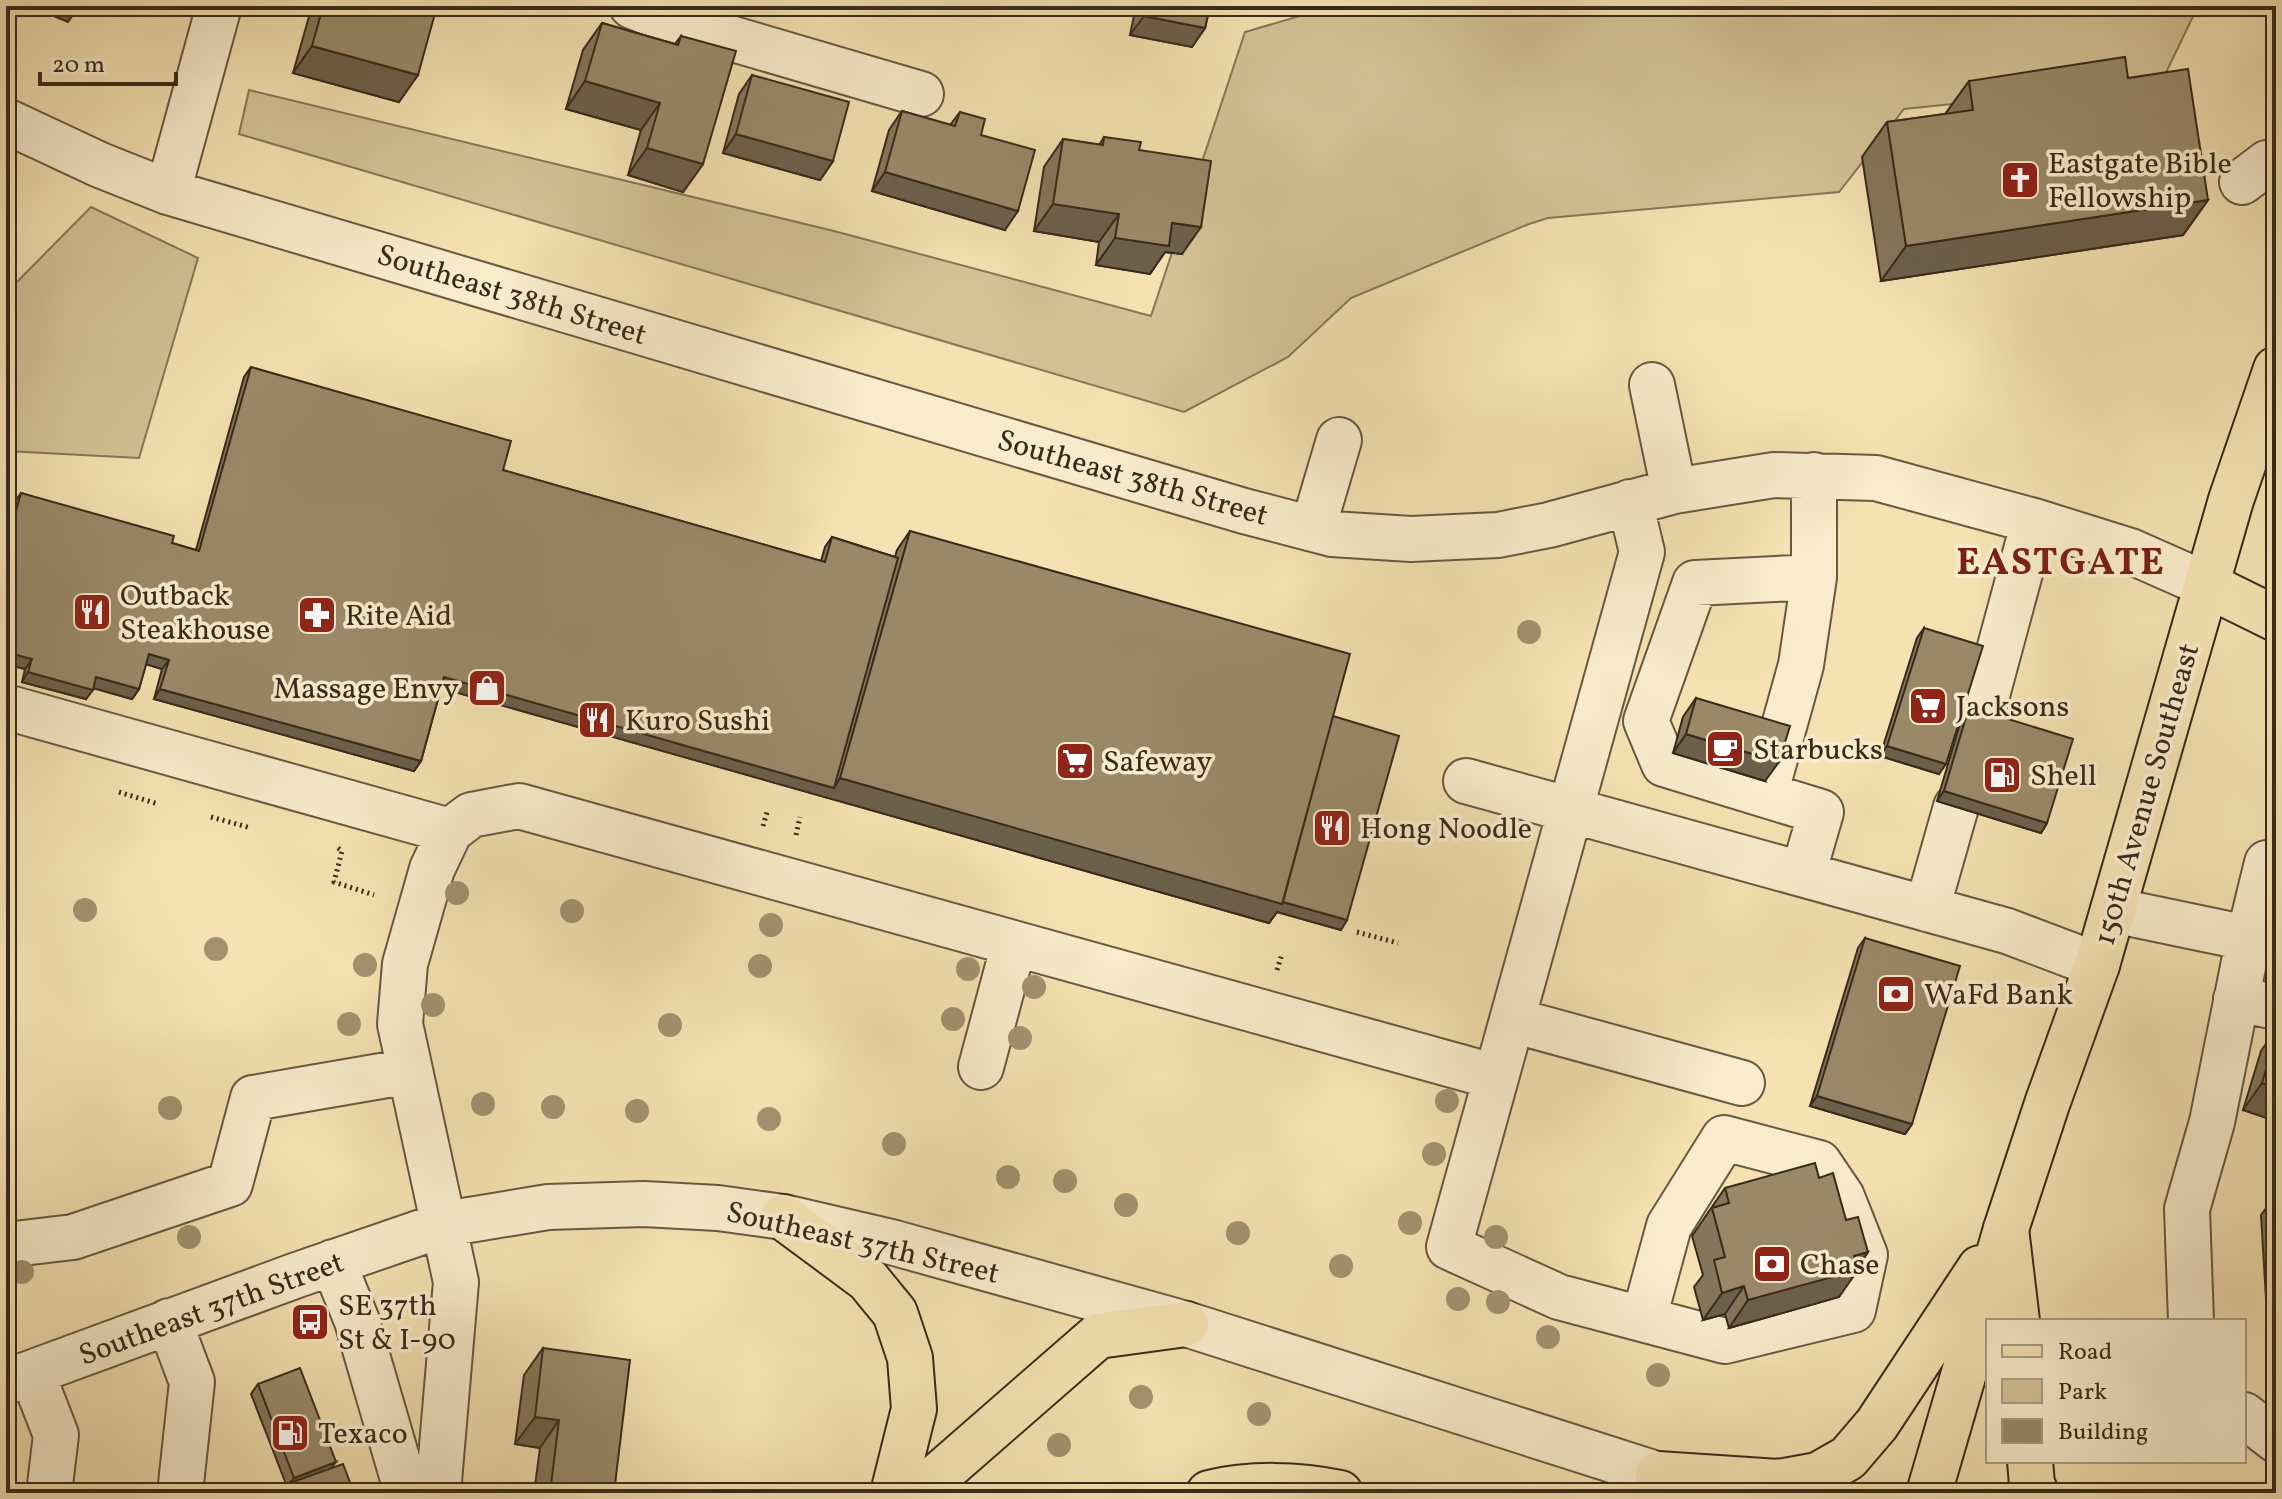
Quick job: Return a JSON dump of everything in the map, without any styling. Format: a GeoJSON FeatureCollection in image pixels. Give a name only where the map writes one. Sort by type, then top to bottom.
{"type":"FeatureCollection","features":[{"type":"Feature","properties":{"kind":"main road","name":"150th Avenue Southeast"},"geometry":{"type":"LineString","coordinates":[[1929,1493],[2006,1229],[2097,965],[2231,500],[2276,369]]}},
{"type":"Feature","properties":{"kind":"main road","name":"Southeast 38th Street"},"geometry":{"type":"LineString","coordinates":[[2207,585],[2276,619]]}},
{"type":"Feature","properties":{"kind":"main road"},"geometry":{"type":"LineString","coordinates":[[783,1217],[868,1280],[895,1313],[910,1358],[914,1409],[893,1493]]}},
{"type":"Feature","properties":{"kind":"main road"},"geometry":{"type":"LineString","coordinates":[[2006,1229],[2017,1319]]}},
{"type":"Feature","properties":{"kind":"main road"},"geometry":{"type":"LineString","coordinates":[[1672,1484],[1778,1482],[1818,1475],[1848,1458],[1877,1424],[2006,1229]]}},
{"type":"Feature","properties":{"kind":"main road"},"geometry":{"type":"LineString","coordinates":[[918,1493],[1098,1336],[1186,1324]]}},
{"type":"Feature","properties":{"kind":"main road"},"geometry":{"type":"LineString","coordinates":[[2030,1463],[2036,1493]]}},
{"type":"Feature","properties":{"kind":"main road"},"geometry":{"type":"LineString","coordinates":[[1209,1493],[1234,1487],[1319,1488],[1340,1493]]}},
{"type":"Feature","properties":{"kind":"street"},"geometry":{"type":"LineString","coordinates":[[168,192],[219,6]]}},
{"type":"Feature","properties":{"kind":"street"},"geometry":{"type":"LineString","coordinates":[[632,6],[665,19],[921,94]]}},
{"type":"Feature","properties":{"kind":"street","name":"Southeast 38th Street"},"geometry":{"type":"LineString","coordinates":[[6,121],[100,165],[168,192],[1229,507],[1332,534],[1411,539],[1498,535],[1549,525],[1674,491],[1774,475],[1876,478],[2130,551],[2207,585]]}},
{"type":"Feature","properties":{"kind":"street"},"geometry":{"type":"LineString","coordinates":[[1652,385],[1674,491]]}},
{"type":"Feature","properties":{"kind":"street"},"geometry":{"type":"LineString","coordinates":[[1313,528],[1339,440]]}},
{"type":"Feature","properties":{"kind":"street"},"geometry":{"type":"LineString","coordinates":[[1765,794],[1801,665],[1814,577],[1814,475]]}},
{"type":"Feature","properties":{"kind":"street"},"geometry":{"type":"LineString","coordinates":[[1630,502],[1642,552],[1449,1247],[1559,1297],[1725,1341],[1853,1310],[1865,1255],[1842,1197],[1819,1163],[1724,1138],[1669,1226],[1644,1318]]}},
{"type":"Feature","properties":{"kind":"street"},"geometry":{"type":"LineString","coordinates":[[1980,721],[2034,521]]}},
{"type":"Feature","properties":{"kind":"street"},"geometry":{"type":"LineString","coordinates":[[1803,874],[1821,812],[1664,764],[1646,721],[1695,583],[1814,577]]}},
{"type":"Feature","properties":{"kind":"street"},"geometry":{"type":"LineString","coordinates":[[6,707],[450,831]]}},
{"type":"Feature","properties":{"kind":"street"},"geometry":{"type":"LineString","coordinates":[[1466,781],[2007,931],[2097,965]]}},
{"type":"Feature","properties":{"kind":"street"},"geometry":{"type":"LineString","coordinates":[[438,1493],[456,1282],[400,1024],[405,964],[432,869],[450,831],[471,815],[519,806],[1496,1077]]}},
{"type":"Feature","properties":{"kind":"street"},"geometry":{"type":"LineString","coordinates":[[1927,909],[1956,807]]}},
{"type":"Feature","properties":{"kind":"street"},"geometry":{"type":"LineString","coordinates":[[2191,1319],[2187,1209],[2212,1122],[2256,1003],[2267,863],[2276,865]]}},
{"type":"Feature","properties":{"kind":"street"},"geometry":{"type":"LineString","coordinates":[[2113,910],[2262,940]]}},
{"type":"Feature","properties":{"kind":"street"},"geometry":{"type":"LineString","coordinates":[[981,1067],[1014,944]]}},
{"type":"Feature","properties":{"kind":"street"},"geometry":{"type":"LineString","coordinates":[[1512,1020],[1742,1083]]}},
{"type":"Feature","properties":{"kind":"street"},"geometry":{"type":"LineString","coordinates":[[6,1245],[73,1237],[230,1184],[253,1098],[410,1071]]}},
{"type":"Feature","properties":{"kind":"street","name":"Southeast 37th Street"},"geometry":{"type":"LineString","coordinates":[[19,1378],[169,1321],[445,1224],[548,1207],[644,1204],[718,1208],[783,1217],[895,1243],[1186,1324],[1672,1484],[1716,1493]]}},
{"type":"Feature","properties":{"kind":"street"},"geometry":{"type":"LineString","coordinates":[[333,1262],[357,1321],[407,1493]]}},
{"type":"Feature","properties":{"kind":"street"},"geometry":{"type":"LineString","coordinates":[[169,1321],[192,1382],[180,1493]]}},
{"type":"Feature","properties":{"kind":"street"},"geometry":{"type":"LineString","coordinates":[[19,1378],[56,1435],[49,1493]]}},
{"type":"Feature","properties":{"kind":"street"},"geometry":{"type":"LineString","coordinates":[[2246,1417],[2276,1440]]}},
{"type":"Feature","properties":{"kind":"path"},"geometry":{"type":"LineString","coordinates":[[119,792],[158,804]]}},
{"type":"Feature","properties":{"kind":"path"},"geometry":{"type":"LineString","coordinates":[[211,817],[251,828]]}},
{"type":"Feature","properties":{"kind":"path"},"geometry":{"type":"LineString","coordinates":[[333,844],[342,851],[334,882],[374,895]]}},
{"type":"Feature","properties":{"kind":"path"},"geometry":{"type":"LineString","coordinates":[[1357,932],[1398,943]]}},
{"type":"Feature","properties":{"kind":"green space"},"geometry":{"type":"Polygon","coordinates":[[[1334,6],[2198,6],[2161,83],[1904,109],[1839,192],[1548,218],[1529,224],[1351,298],[1288,357],[1184,412],[239,134],[249,90],[834,231],[1151,316],[1245,32],[1334,6]]]}},
{"type":"Feature","properties":{"kind":"green space"},"geometry":{"type":"Polygon","coordinates":[[[91,207],[198,258],[139,458],[6,451],[6,293],[91,207]]]}},
{"type":"Feature","properties":{"kind":"building"},"geometry":{"type":"Polygon","coordinates":[[[323,6],[437,6],[418,75],[312,46],[323,6]]]}},
{"type":"Feature","properties":{"kind":"building"},"geometry":{"type":"Polygon","coordinates":[[[1146,6],[1210,6],[1205,28],[1144,16],[1146,6]]]}},
{"type":"Feature","properties":{"kind":"building"},"geometry":{"type":"Polygon","coordinates":[[[602,23],[678,45],[681,36],[736,51],[703,164],[647,148],[660,103],[585,81],[602,23]]]}},
{"type":"Feature","properties":{"kind":"building","name":"Eastgate Bible Fellowship"},"geometry":{"type":"Polygon","coordinates":[[[2125,57],[2128,78],[2188,69],[2208,200],[1906,246],[1887,122],[1973,110],[1969,81],[2125,57]]]}},
{"type":"Feature","properties":{"kind":"building"},"geometry":{"type":"Polygon","coordinates":[[[752,75],[849,102],[833,161],[736,134],[752,75]]]}},
{"type":"Feature","properties":{"kind":"building"},"geometry":{"type":"Polygon","coordinates":[[[902,111],[955,126],[960,112],[985,119],[981,135],[1035,150],[1018,211],[885,172],[902,111]]]}},
{"type":"Feature","properties":{"kind":"building"},"geometry":{"type":"Polygon","coordinates":[[[1104,137],[1141,142],[1139,150],[1211,161],[1201,227],[1172,223],[1169,246],[1115,238],[1119,214],[1053,204],[1063,139],[1103,145],[1104,137]]]}},
{"type":"Feature","properties":{"kind":"building"},"geometry":{"type":"Polygon","coordinates":[[[251,367],[511,441],[503,470],[825,562],[832,537],[898,558],[834,788],[444,677],[421,761],[160,689],[169,660],[149,654],[139,689],[96,677],[93,690],[28,672],[32,659],[6,652],[6,547],[21,493],[174,536],[172,543],[199,551],[251,367]]]}},
{"type":"Feature","properties":{"kind":"building","name":"Safeway"},"geometry":{"type":"Polygon","coordinates":[[[910,531],[1350,654],[1282,904],[840,778],[910,531]]]}},
{"type":"Feature","properties":{"kind":"building","name":"Jacksons"},"geometry":{"type":"Polygon","coordinates":[[[1924,628],[1983,646],[1946,764],[1887,746],[1924,628]]]}},
{"type":"Feature","properties":{"kind":"building"},"geometry":{"type":"Polygon","coordinates":[[[1696,698],[1790,726],[1779,762],[1686,734],[1696,698]]]}},
{"type":"Feature","properties":{"kind":"building","name":"Shell"},"geometry":{"type":"Polygon","coordinates":[[[1969,707],[2073,739],[2047,823],[1944,791],[1969,707]]]}},
{"type":"Feature","properties":{"kind":"building","name":"Hong Noodle"},"geometry":{"type":"Polygon","coordinates":[[[1333,716],[1399,736],[1347,920],[1283,902],[1333,716]]]}},
{"type":"Feature","properties":{"kind":"building"},"geometry":{"type":"Polygon","coordinates":[[[1865,938],[1960,966],[1912,1124],[1817,1096],[1865,938]]]}},
{"type":"Feature","properties":{"kind":"building"},"geometry":{"type":"Polygon","coordinates":[[[2276,1036],[2276,1087],[2262,1083],[2276,1036]]]}},
{"type":"Feature","properties":{"kind":"building","name":"Chase"},"geometry":{"type":"Polygon","coordinates":[[[1815,1163],[1819,1178],[1833,1173],[1846,1220],[1858,1217],[1868,1252],[1854,1256],[1858,1270],[1748,1300],[1744,1286],[1722,1293],[1714,1260],[1725,1257],[1712,1208],[1729,1203],[1725,1188],[1815,1163]]]}},
{"type":"Feature","properties":{"kind":"building"},"geometry":{"type":"Polygon","coordinates":[[[543,1348],[630,1360],[614,1493],[550,1493],[559,1420],[535,1417],[543,1348]]]}},
{"type":"Feature","properties":{"kind":"building","name":"Texaco"},"geometry":{"type":"Polygon","coordinates":[[[300,1368],[336,1462],[294,1478],[258,1384],[300,1368]]]}},
{"type":"Feature","properties":{"kind":"building"},"geometry":{"type":"Polygon","coordinates":[[[343,1464],[354,1493],[262,1493],[343,1464]]]}},
{"type":"Feature","properties":{"kind":"place","name":"Eastgate Bible Fellowship"},"geometry":{"type":"Point","coordinates":[2020,180]}},
{"type":"Feature","properties":{"kind":"place","name":"Outback Steakhouse"},"geometry":{"type":"Point","coordinates":[92,612]}},
{"type":"Feature","properties":{"kind":"place","name":"Rite Aid"},"geometry":{"type":"Point","coordinates":[317,615]}},
{"type":"Feature","properties":{"kind":"place","name":"Massage Envy"},"geometry":{"type":"Point","coordinates":[487,688]}},
{"type":"Feature","properties":{"kind":"place","name":"Jacksons"},"geometry":{"type":"Point","coordinates":[1928,706]}},
{"type":"Feature","properties":{"kind":"place","name":"Kuro Sushi"},"geometry":{"type":"Point","coordinates":[597,720]}},
{"type":"Feature","properties":{"kind":"place","name":"Starbucks"},"geometry":{"type":"Point","coordinates":[1725,749]}},
{"type":"Feature","properties":{"kind":"place","name":"Safeway"},"geometry":{"type":"Point","coordinates":[1075,761]}},
{"type":"Feature","properties":{"kind":"place","name":"Shell"},"geometry":{"type":"Point","coordinates":[2002,775]}},
{"type":"Feature","properties":{"kind":"place","name":"Hong Noodle"},"geometry":{"type":"Point","coordinates":[1332,828]}},
{"type":"Feature","properties":{"kind":"place","name":"WaFd Bank"},"geometry":{"type":"Point","coordinates":[1896,994]}},
{"type":"Feature","properties":{"kind":"place","name":"Chase"},"geometry":{"type":"Point","coordinates":[1772,1264]}},
{"type":"Feature","properties":{"kind":"place","name":"SE 37th St & I-90"},"geometry":{"type":"Point","coordinates":[310,1322]}},
{"type":"Feature","properties":{"kind":"place","name":"Texaco"},"geometry":{"type":"Point","coordinates":[290,1433]}},
{"type":"Feature","properties":{"kind":"district","name":"EASTGATE"},"geometry":{"type":"Point","coordinates":[2061,561]}}]}
